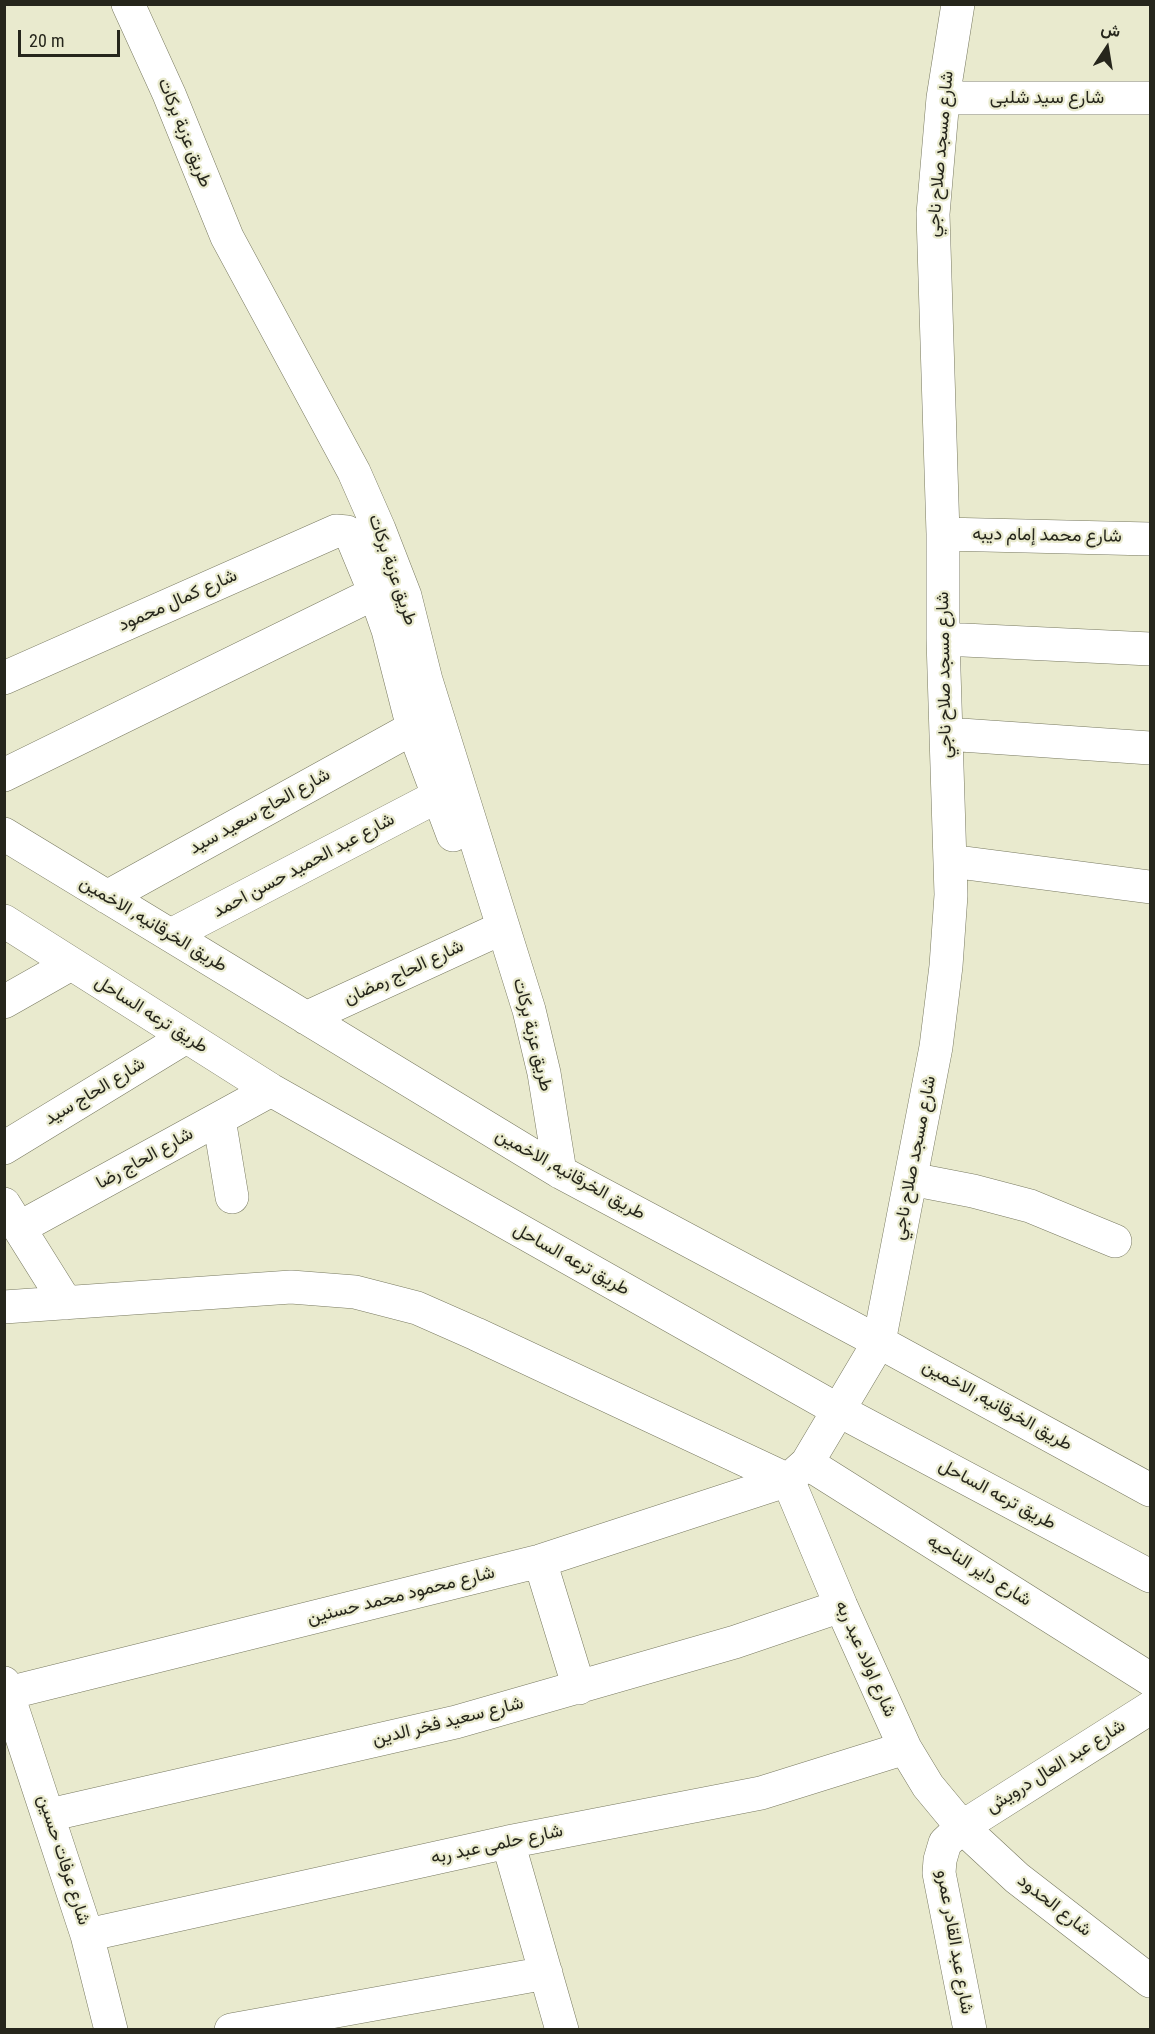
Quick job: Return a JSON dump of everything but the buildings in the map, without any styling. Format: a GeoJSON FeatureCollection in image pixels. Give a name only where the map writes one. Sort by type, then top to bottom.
{"type":"FeatureCollection","features":[{"type":"Feature","properties":{"kind":"street","name":"طريق عزبة بركات"},"geometry":{"type":"LineString","coordinates":[[128,4],[169,94],[226,237],[354,471],[405,596],[426,680],[529,1010],[544,1073],[560,1172]]}},
{"type":"Feature","properties":{"kind":"street","name":"شارع مسجد صلاح ناجي"},"geometry":{"type":"LineString","coordinates":[[798,1471],[879,1342],[937,1035],[946,954],[951,895],[933,214],[944,98],[958,4]]}},
{"type":"Feature","properties":{"kind":"street","name":"شارع سيد شلبى"},"geometry":{"type":"LineString","coordinates":[[944,98],[1150,98]]}},
{"type":"Feature","properties":{"kind":"street","name":"شارع كمال محمود"},"geometry":{"type":"LineString","coordinates":[[4,678],[336,531],[342,530],[351,535],[375,593]]}},
{"type":"Feature","properties":{"kind":"street","name":"شارع محمد إمام ديبه"},"geometry":{"type":"LineString","coordinates":[[943,534],[1150,538]]}},
{"type":"Feature","properties":{"kind":"street"},"geometry":{"type":"LineString","coordinates":[[4,774],[375,593],[413,728],[463,862],[472,869],[484,869]]}},
{"type":"Feature","properties":{"kind":"street"},"geometry":{"type":"LineString","coordinates":[[944,639],[1150,649]]}},
{"type":"Feature","properties":{"kind":"street","name":"شارع الحاج سعيد سيد"},"geometry":{"type":"LineString","coordinates":[[107,897],[413,728]]}},
{"type":"Feature","properties":{"kind":"street"},"geometry":{"type":"LineString","coordinates":[[946,734],[1150,748]]}},
{"type":"Feature","properties":{"kind":"street","name":"شارع عبد الحميد حسن احمد"},"geometry":{"type":"LineString","coordinates":[[171,935],[438,796]]}},
{"type":"Feature","properties":{"kind":"street","name":"طريق الخرقانيه, الاخمين"},"geometry":{"type":"LineString","coordinates":[[4,834],[560,1172],[1150,1490]]}},
{"type":"Feature","properties":{"kind":"street"},"geometry":{"type":"LineString","coordinates":[[950,861],[1150,886]]}},
{"type":"Feature","properties":{"kind":"street","name":"طريق ترعه الساحل"},"geometry":{"type":"LineString","coordinates":[[4,921],[271,1090],[838,1410],[1150,1576]]}},
{"type":"Feature","properties":{"kind":"street","name":"شارع الحاج رمضان"},"geometry":{"type":"LineString","coordinates":[[306,1018],[502,928]]}},
{"type":"Feature","properties":{"kind":"street"},"geometry":{"type":"LineString","coordinates":[[4,1002],[71,964]]}},
{"type":"Feature","properties":{"kind":"street","name":"شارع الحاج سيد"},"geometry":{"type":"LineString","coordinates":[[4,1148],[186,1037]]}},
{"type":"Feature","properties":{"kind":"street","name":"شارع الحاج رضا"},"geometry":{"type":"LineString","coordinates":[[12,1216],[219,1119],[271,1090]]}},
{"type":"Feature","properties":{"kind":"street"},"geometry":{"type":"LineString","coordinates":[[219,1119],[232,1197]]}},
{"type":"Feature","properties":{"kind":"street"},"geometry":{"type":"LineString","coordinates":[[911,1179],[973,1191],[1030,1206],[1114,1241]]}},
{"type":"Feature","properties":{"kind":"street"},"geometry":{"type":"LineString","coordinates":[[12,1216],[66,1303]]}},
{"type":"Feature","properties":{"kind":"street","name":"شارع داير الناحيه"},"geometry":{"type":"LineString","coordinates":[[4,1307],[291,1287],[355,1292],[417,1308],[798,1471],[1150,1679]]}},
{"type":"Feature","properties":{"kind":"street","name":"شارع محمود محمد حسنين"},"geometry":{"type":"LineString","coordinates":[[6,1688],[540,1561],[798,1471]]}},
{"type":"Feature","properties":{"kind":"street","name":"شارع اولاد عبد ربه"},"geometry":{"type":"LineString","coordinates":[[798,1471],[841,1605],[905,1748],[928,1786],[962,1827]]}},
{"type":"Feature","properties":{"kind":"street"},"geometry":{"type":"LineString","coordinates":[[540,1561],[579,1688]]}},
{"type":"Feature","properties":{"kind":"street","name":"شارع سعيد فخر الدين"},"geometry":{"type":"LineString","coordinates":[[49,1815],[456,1722],[735,1642],[841,1605]]}},
{"type":"Feature","properties":{"kind":"street","name":"شارع عرفات حسين"},"geometry":{"type":"LineString","coordinates":[[6,1688],[87,1935],[111,2030]]}},
{"type":"Feature","properties":{"kind":"street","name":"شارع عبد العال درويش"},"geometry":{"type":"LineString","coordinates":[[962,1827],[1150,1708]]}},
{"type":"Feature","properties":{"kind":"street","name":"شارع حلمى عبد ربه"},"geometry":{"type":"LineString","coordinates":[[87,1935],[508,1842],[761,1793],[905,1748]]}},
{"type":"Feature","properties":{"kind":"street","name":"شارع الحدود"},"geometry":{"type":"LineString","coordinates":[[962,1827],[1017,1878],[1150,1981]]}},
{"type":"Feature","properties":{"kind":"street","name":"شارع عبد القادر عمرو"},"geometry":{"type":"LineString","coordinates":[[962,1827],[945,1843],[939,1873],[970,2030]]}},
{"type":"Feature","properties":{"kind":"street"},"geometry":{"type":"LineString","coordinates":[[508,1842],[562,2030]]}},
{"type":"Feature","properties":{"kind":"street"},"geometry":{"type":"LineString","coordinates":[[231,2030],[546,1973]]}}]}
